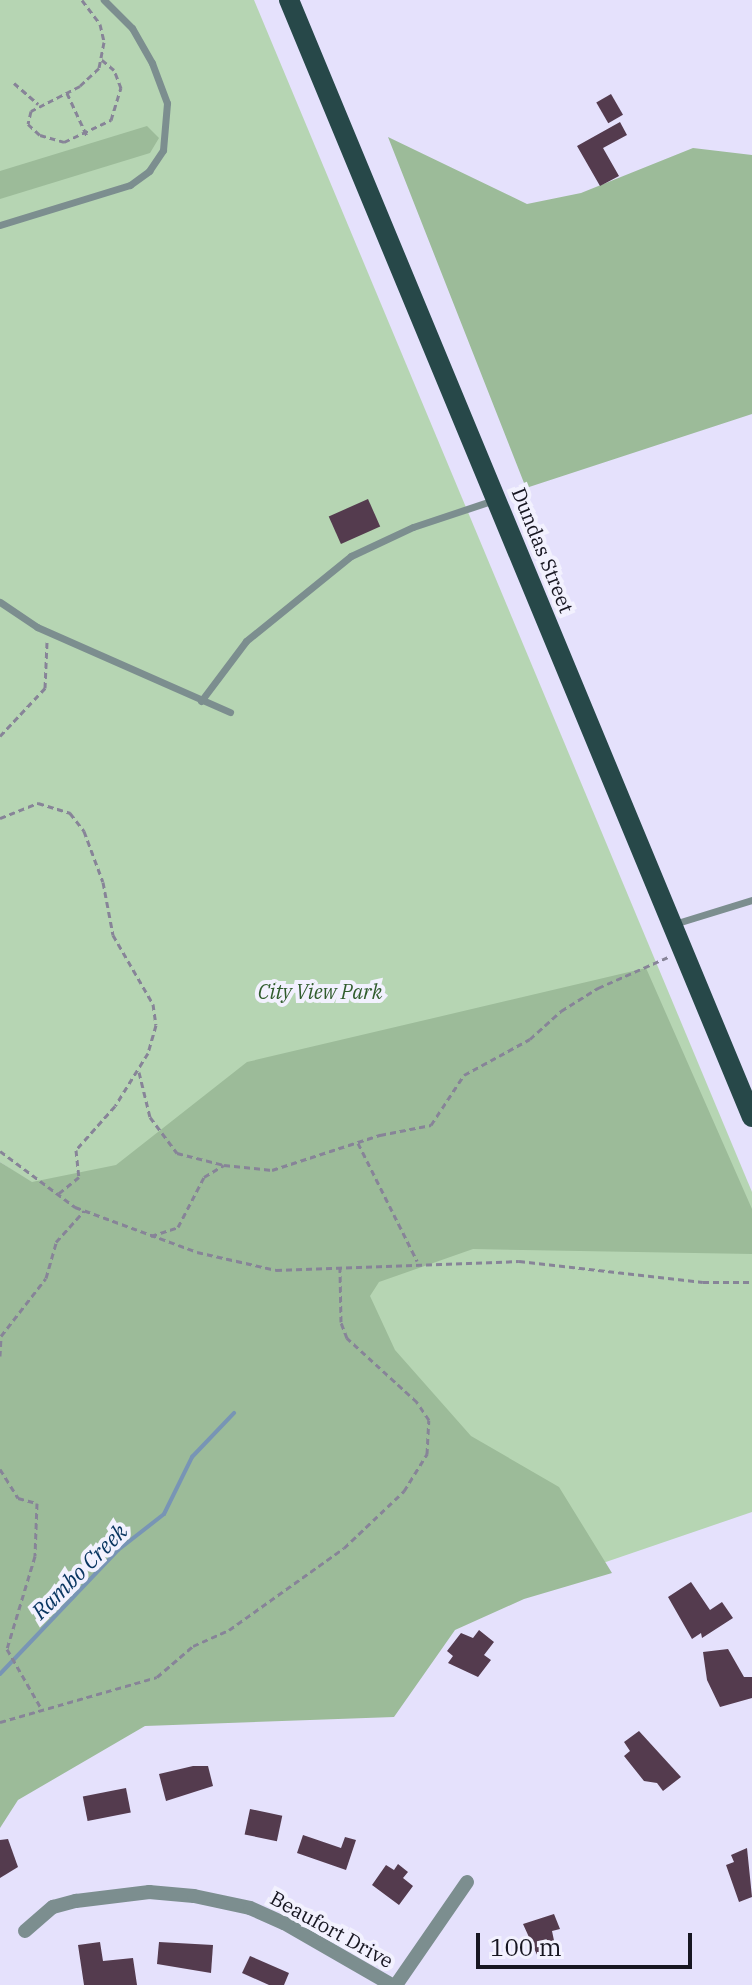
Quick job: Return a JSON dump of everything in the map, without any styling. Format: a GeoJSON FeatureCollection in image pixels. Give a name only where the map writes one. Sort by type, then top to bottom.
{"type":"FeatureCollection","features":[{"type":"Feature","properties":{"kind":"main road","name":"Dundas Street"},"geometry":{"type":"LineString","coordinates":[[289,0],[752,1117]]}},
{"type":"Feature","properties":{"kind":"street"},"geometry":{"type":"LineString","coordinates":[[394,1985],[467,1882]]}},
{"type":"Feature","properties":{"kind":"street","name":"Beaufort Drive"},"geometry":{"type":"LineString","coordinates":[[25,1931],[53,1907],[76,1901],[149,1892],[194,1896],[250,1908],[284,1923],[394,1985]]}},
{"type":"Feature","properties":{"kind":"lane"},"geometry":{"type":"LineString","coordinates":[[0,225],[130,185],[149,171],[163,150],[167,103],[152,63],[132,28],[104,0]]}},
{"type":"Feature","properties":{"kind":"lane"},"geometry":{"type":"LineString","coordinates":[[201,701],[246,641],[351,556],[413,527],[496,499]]}},
{"type":"Feature","properties":{"kind":"lane"},"geometry":{"type":"LineString","coordinates":[[0,602],[47,632],[230,712]]}},
{"type":"Feature","properties":{"kind":"lane"},"geometry":{"type":"LineString","coordinates":[[672,925],[752,900]]}},
{"type":"Feature","properties":{"kind":"path"},"geometry":{"type":"LineString","coordinates":[[82,0],[100,24],[102,60],[91,78],[40,105],[27,118],[40,135],[64,142],[87,136],[111,120],[120,98],[119,78],[102,60]]}},
{"type":"Feature","properties":{"kind":"path"},"geometry":{"type":"LineString","coordinates":[[14,83],[40,105]]}},
{"type":"Feature","properties":{"kind":"path"},"geometry":{"type":"LineString","coordinates":[[67,93],[87,136]]}},
{"type":"Feature","properties":{"kind":"path"},"geometry":{"type":"LineString","coordinates":[[0,736],[45,688],[47,632]]}},
{"type":"Feature","properties":{"kind":"path"},"geometry":{"type":"LineString","coordinates":[[0,818],[38,803],[70,813],[84,831],[103,882],[113,935],[153,1004],[154,1039],[139,1071],[76,1150],[79,1177],[59,1193]]}},
{"type":"Feature","properties":{"kind":"path"},"geometry":{"type":"LineString","coordinates":[[139,1071],[150,1117],[177,1153],[224,1165],[272,1170],[358,1143],[431,1125],[464,1075],[530,1039],[561,1011],[598,988],[682,950]]}},
{"type":"Feature","properties":{"kind":"path"},"geometry":{"type":"LineString","coordinates":[[358,1143],[417,1261]]}},
{"type":"Feature","properties":{"kind":"path"},"geometry":{"type":"LineString","coordinates":[[0,1151],[84,1211],[149,1237],[276,1270],[417,1261],[519,1261],[703,1282],[752,1282]]}},
{"type":"Feature","properties":{"kind":"path"},"geometry":{"type":"LineString","coordinates":[[149,1237],[178,1227],[204,1177],[224,1165]]}},
{"type":"Feature","properties":{"kind":"path"},"geometry":{"type":"LineString","coordinates":[[0,1356],[1,1334],[46,1278],[56,1242],[84,1211]]}},
{"type":"Feature","properties":{"kind":"path"},"geometry":{"type":"LineString","coordinates":[[0,1722],[157,1677],[193,1646],[229,1630],[344,1548],[419,1470],[431,1436],[429,1420],[417,1402],[347,1338],[341,1322],[340,1268]]}},
{"type":"Feature","properties":{"kind":"path"},"geometry":{"type":"LineString","coordinates":[[0,1469],[18,1498],[37,1503],[35,1556],[7,1649],[42,1709]]}},
{"type":"Feature","properties":{"kind":"green space","name":"City View Park"},"geometry":{"type":"Polygon","coordinates":[[[0,0],[254,0],[752,1192],[752,1512],[600,1564],[0,1162],[0,0]]]}},
{"type":"Feature","properties":{"kind":"green space"},"geometry":{"type":"Polygon","coordinates":[[[147,126],[159,138],[150,153],[0,199],[0,171],[147,126]]]}},
{"type":"Feature","properties":{"kind":"green space"},"geometry":{"type":"Polygon","coordinates":[[[388,137],[527,204],[581,193],[693,148],[752,155],[752,414],[526,488],[388,137]]]}},
{"type":"Feature","properties":{"kind":"green space"},"geometry":{"type":"Polygon","coordinates":[[[646,968],[752,1209],[752,1254],[473,1249],[379,1282],[370,1296],[395,1350],[471,1436],[559,1487],[612,1573],[524,1599],[455,1630],[394,1717],[145,1726],[18,1800],[0,1828],[0,1162],[32,1182],[116,1165],[247,1062],[646,968]]]}},
{"type":"Feature","properties":{"kind":"building"},"geometry":{"type":"Polygon","coordinates":[[[611,94],[623,115],[608,123],[596,102],[611,94]]]}},
{"type":"Feature","properties":{"kind":"building"},"geometry":{"type":"Polygon","coordinates":[[[620,122],[627,135],[603,148],[619,176],[600,186],[577,146],[620,122]]]}},
{"type":"Feature","properties":{"kind":"building"},"geometry":{"type":"Polygon","coordinates":[[[368,499],[380,526],[341,544],[329,516],[368,499]]]}},
{"type":"Feature","properties":{"kind":"building"},"geometry":{"type":"Polygon","coordinates":[[[691,1582],[710,1610],[722,1602],[733,1618],[702,1638],[701,1633],[692,1639],[668,1597],[691,1582]]]}},
{"type":"Feature","properties":{"kind":"building"},"geometry":{"type":"Polygon","coordinates":[[[479,1630],[494,1642],[484,1655],[491,1660],[478,1677],[448,1663],[453,1656],[447,1651],[461,1633],[473,1638],[479,1630]]]}},
{"type":"Feature","properties":{"kind":"building"},"geometry":{"type":"Polygon","coordinates":[[[728,1649],[744,1677],[752,1677],[752,1698],[720,1707],[707,1680],[703,1652],[728,1649]]]}},
{"type":"Feature","properties":{"kind":"building"},"geometry":{"type":"Polygon","coordinates":[[[639,1731],[681,1777],[663,1791],[657,1783],[644,1781],[624,1756],[630,1751],[624,1742],[639,1731]]]}},
{"type":"Feature","properties":{"kind":"building"},"geometry":{"type":"Polygon","coordinates":[[[193,1766],[208,1766],[213,1786],[166,1801],[159,1774],[193,1766]]]}},
{"type":"Feature","properties":{"kind":"building"},"geometry":{"type":"Polygon","coordinates":[[[126,1788],[131,1813],[88,1821],[83,1796],[126,1788]]]}},
{"type":"Feature","properties":{"kind":"building"},"geometry":{"type":"Polygon","coordinates":[[[250,1809],[282,1816],[277,1841],[245,1834],[250,1809]]]}},
{"type":"Feature","properties":{"kind":"building"},"geometry":{"type":"Polygon","coordinates":[[[303,1835],[341,1848],[345,1837],[356,1840],[346,1870],[297,1853],[303,1835]]]}},
{"type":"Feature","properties":{"kind":"building"},"geometry":{"type":"Polygon","coordinates":[[[8,1839],[18,1867],[0,1878],[0,1840],[8,1839]]]}},
{"type":"Feature","properties":{"kind":"building"},"geometry":{"type":"Polygon","coordinates":[[[747,1848],[752,1897],[739,1902],[726,1865],[734,1862],[731,1855],[747,1848]]]}},
{"type":"Feature","properties":{"kind":"building"},"geometry":{"type":"Polygon","coordinates":[[[398,1864],[408,1872],[403,1878],[413,1886],[399,1905],[372,1885],[386,1865],[394,1870],[398,1864]]]}},
{"type":"Feature","properties":{"kind":"building"},"geometry":{"type":"Polygon","coordinates":[[[554,1914],[560,1929],[552,1931],[556,1950],[538,1957],[523,1924],[554,1914]]]}},
{"type":"Feature","properties":{"kind":"building"},"geometry":{"type":"Polygon","coordinates":[[[100,1942],[103,1961],[133,1958],[137,1985],[84,1985],[78,1945],[100,1942]]]}},
{"type":"Feature","properties":{"kind":"building"},"geometry":{"type":"Polygon","coordinates":[[[159,1942],[213,1945],[211,1973],[157,1964],[159,1942]]]}},
{"type":"Feature","properties":{"kind":"building"},"geometry":{"type":"Polygon","coordinates":[[[250,1956],[289,1973],[284,1985],[269,1985],[242,1973],[250,1956]]]}},
{"type":"Feature","properties":{"kind":"waterway","name":"Rambo Creek"},"geometry":{"type":"LineString","coordinates":[[0,1674],[118,1550],[164,1514],[192,1457],[234,1413]]}}]}
